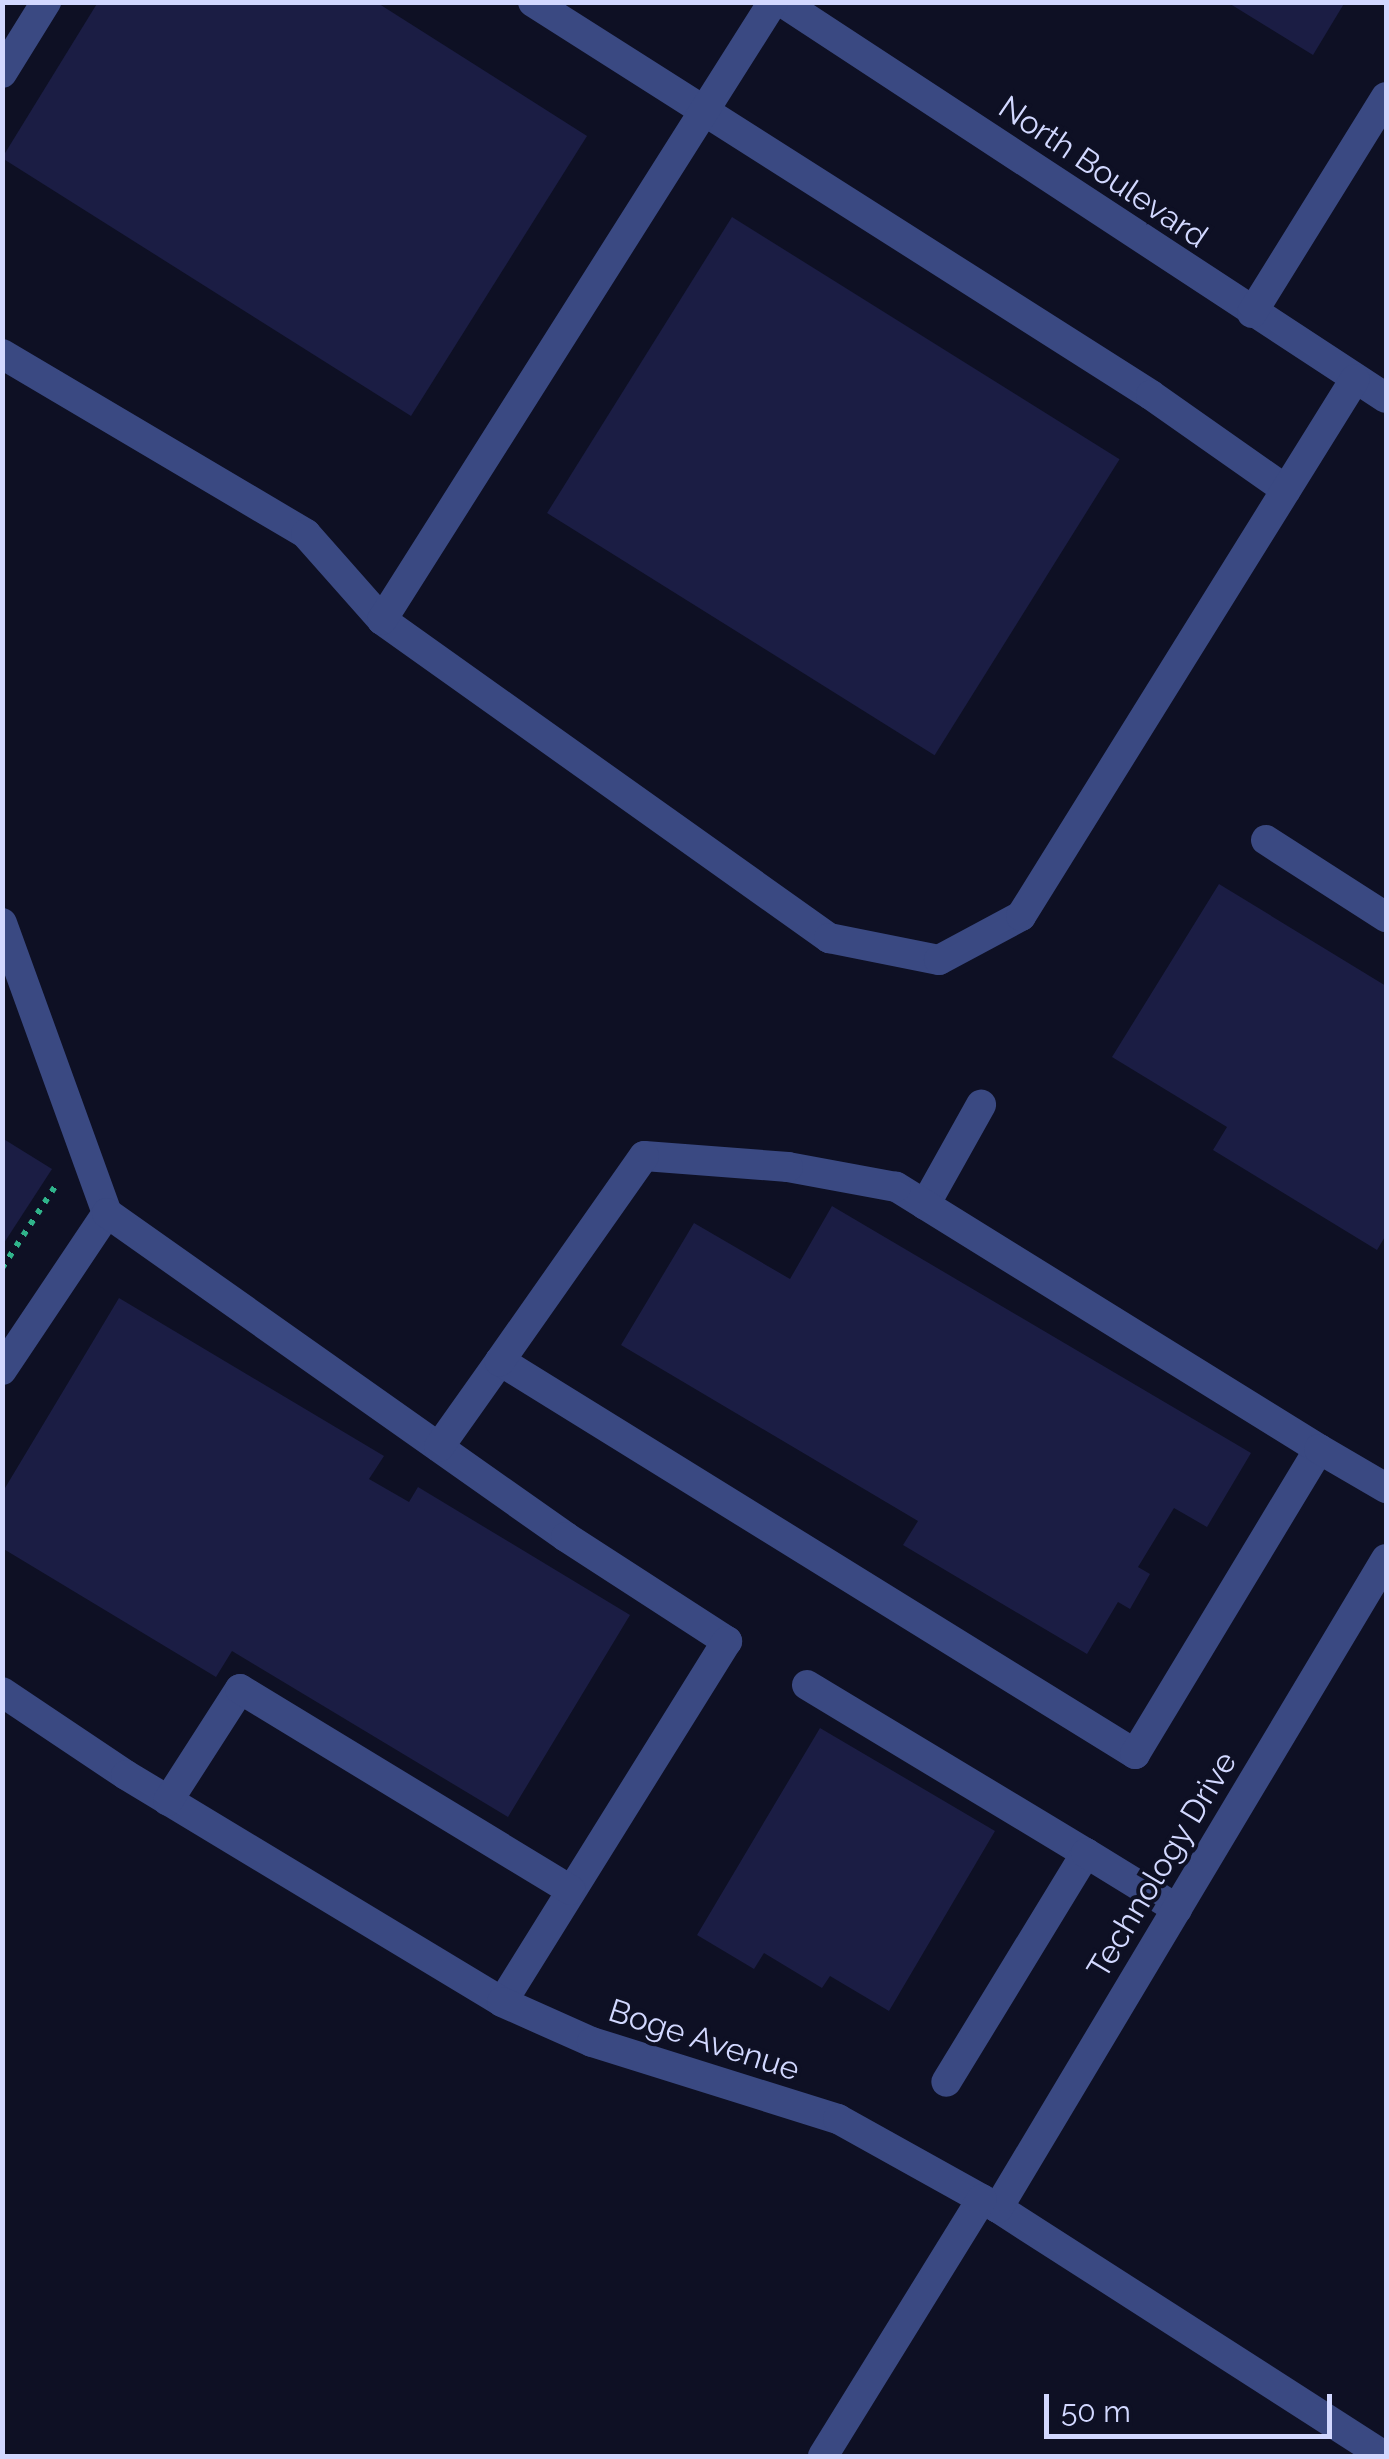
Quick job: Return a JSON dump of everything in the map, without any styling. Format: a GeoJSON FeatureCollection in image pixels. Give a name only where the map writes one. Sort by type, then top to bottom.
{"type":"FeatureCollection","features":[{"type":"Feature","properties":{"kind":"street"},"geometry":{"type":"LineString","coordinates":[[2,73],[46,2]]}},
{"type":"Feature","properties":{"kind":"street"},"geometry":{"type":"LineString","coordinates":[[533,2],[1151,395],[1286,490]]}},
{"type":"Feature","properties":{"kind":"street"},"geometry":{"type":"LineString","coordinates":[[382,620],[773,2]]}},
{"type":"Feature","properties":{"kind":"street","name":"North Boulevard"},"geometry":{"type":"LineString","coordinates":[[782,2],[1252,314],[1386,398]]}},
{"type":"Feature","properties":{"kind":"street"},"geometry":{"type":"LineString","coordinates":[[1252,314],[1382,112]]}},
{"type":"Feature","properties":{"kind":"street"},"geometry":{"type":"LineString","coordinates":[[2,354],[306,534],[382,620],[829,938],[939,960],[1021,916],[1355,379]]}},
{"type":"Feature","properties":{"kind":"street"},"geometry":{"type":"LineString","coordinates":[[1266,840],[1386,917]]}},
{"type":"Feature","properties":{"kind":"street"},"geometry":{"type":"LineString","coordinates":[[2,923],[10,958],[107,1212],[566,1537],[727,1640],[502,2002]]}},
{"type":"Feature","properties":{"kind":"street"},"geometry":{"type":"LineString","coordinates":[[925,1204],[981,1105]]}},
{"type":"Feature","properties":{"kind":"street"},"geometry":{"type":"LineString","coordinates":[[439,1448],[644,1156],[788,1168],[896,1187],[1386,1488]]}},
{"type":"Feature","properties":{"kind":"street"},"geometry":{"type":"LineString","coordinates":[[2,1370],[107,1212]]}},
{"type":"Feature","properties":{"kind":"street"},"geometry":{"type":"LineString","coordinates":[[500,1361],[1135,1754],[1319,1449]]}},
{"type":"Feature","properties":{"kind":"street","name":"Technology Drive"},"geometry":{"type":"LineString","coordinates":[[823,2456],[990,2204],[1177,1909],[1386,1558]]}},
{"type":"Feature","properties":{"kind":"street"},"geometry":{"type":"LineString","coordinates":[[808,1686],[1177,1909]]}},
{"type":"Feature","properties":{"kind":"street"},"geometry":{"type":"LineString","coordinates":[[168,1801],[240,1688],[571,1890]]}},
{"type":"Feature","properties":{"kind":"street","name":"Boge Avenue"},"geometry":{"type":"LineString","coordinates":[[2,1692],[168,1801],[502,2002],[592,2042],[838,2119],[990,2204],[1384,2456]]}},
{"type":"Feature","properties":{"kind":"street"},"geometry":{"type":"LineString","coordinates":[[946,2082],[1086,1853]]}},
{"type":"Feature","properties":{"kind":"path"},"geometry":{"type":"LineString","coordinates":[[2,1268],[58,1182]]}},
{"type":"Feature","properties":{"kind":"building"},"geometry":{"type":"Polygon","coordinates":[[[98,2],[376,2],[587,136],[411,416],[2,158],[98,2]]]}},
{"type":"Feature","properties":{"kind":"building"},"geometry":{"type":"Polygon","coordinates":[[[1227,2],[1345,2],[1313,55],[1227,2]]]}},
{"type":"Feature","properties":{"kind":"building"},"geometry":{"type":"Polygon","coordinates":[[[732,217],[1120,459],[935,755],[547,513],[732,217]]]}},
{"type":"Feature","properties":{"kind":"building"},"geometry":{"type":"Polygon","coordinates":[[[1219,884],[1386,986],[1386,1235],[1377,1250],[1213,1150],[1227,1127],[1112,1057],[1219,884]]]}},
{"type":"Feature","properties":{"kind":"building"},"geometry":{"type":"Polygon","coordinates":[[[2,1138],[52,1169],[2,1246],[2,1138]]]}},
{"type":"Feature","properties":{"kind":"building"},"geometry":{"type":"Polygon","coordinates":[[[832,1206],[1251,1453],[1207,1527],[1174,1508],[1138,1567],[1150,1574],[1130,1609],[1118,1602],[1087,1654],[903,1545],[918,1521],[621,1345],[694,1223],[790,1279],[832,1206]]]}},
{"type":"Feature","properties":{"kind":"building"},"geometry":{"type":"Polygon","coordinates":[[[119,1298],[384,1456],[369,1479],[409,1502],[418,1487],[630,1615],[508,1817],[232,1651],[216,1677],[2,1548],[2,1493],[119,1298]]]}},
{"type":"Feature","properties":{"kind":"building"},"geometry":{"type":"Polygon","coordinates":[[[820,1728],[995,1831],[889,2011],[830,1976],[822,1988],[764,1953],[754,1969],[697,1935],[820,1728]]]}}]}
